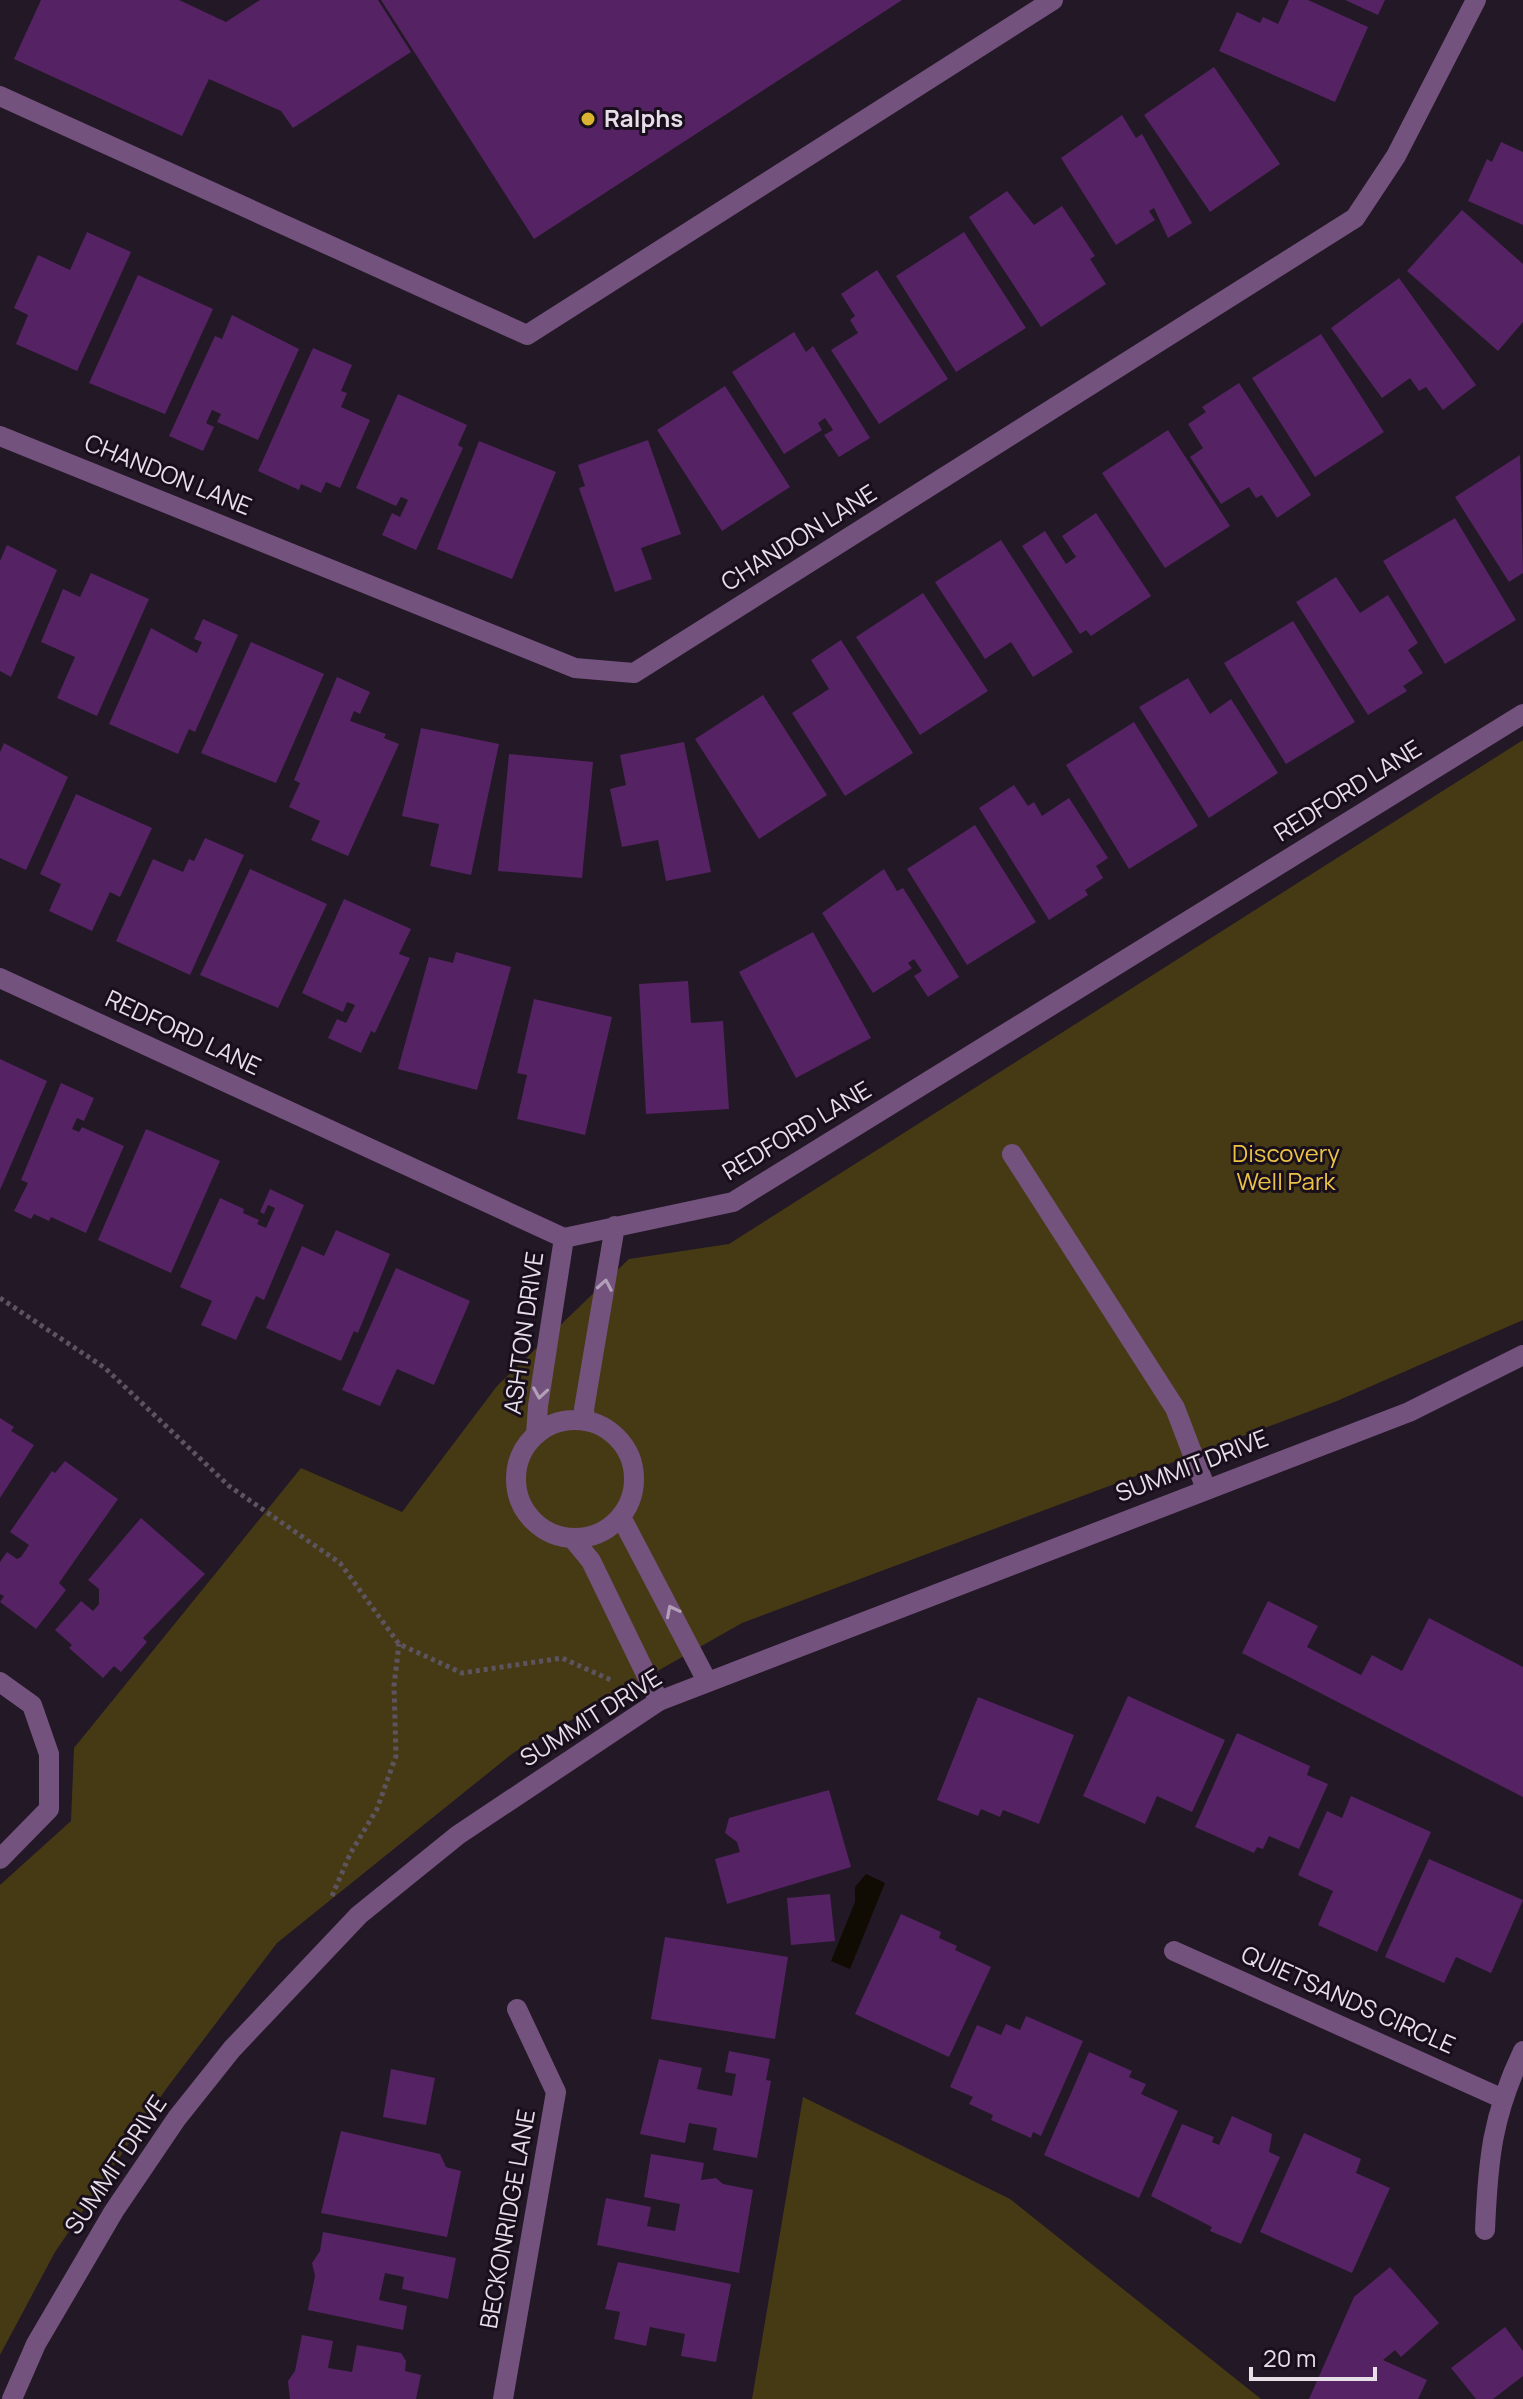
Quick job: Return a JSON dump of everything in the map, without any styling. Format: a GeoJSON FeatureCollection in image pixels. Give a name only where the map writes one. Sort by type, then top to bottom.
{"type":"FeatureCollection","features":[{"type":"Feature","properties":{"kind":"street"},"geometry":{"type":"LineString","coordinates":[[0,96],[527,335],[1053,0]]}},
{"type":"Feature","properties":{"kind":"street","name":"CHANDON LANE"},"geometry":{"type":"LineString","coordinates":[[0,436],[575,668],[634,673],[1355,218],[1396,156],[1476,0]]}},
{"type":"Feature","properties":{"kind":"street","name":"REDFORD LANE"},"geometry":{"type":"LineString","coordinates":[[0,978],[564,1238],[733,1202],[1523,714]]}},
{"type":"Feature","properties":{"kind":"street"},"geometry":{"type":"LineString","coordinates":[[1012,1154],[1175,1408],[1206,1489]]}},
{"type":"Feature","properties":{"kind":"street"},"geometry":{"type":"LineString","coordinates":[[573,1539],[591,1537],[621,1517],[631,1499],[634,1478],[631,1458],[620,1441],[604,1428],[585,1421],[584,1409],[615,1226]]}},
{"type":"Feature","properties":{"kind":"street","name":"ASHTON DRIVE"},"geometry":{"type":"LineString","coordinates":[[536,1435],[564,1238]]}},
{"type":"Feature","properties":{"kind":"street","name":"SUMMIT DRIVE"},"geometry":{"type":"LineString","coordinates":[[12,2399],[36,2344],[114,2211],[177,2118],[232,2049],[359,1915],[458,1835],[659,1701],[1409,1412],[1523,1355]]}},
{"type":"Feature","properties":{"kind":"street","name":"ASHTON DRIVE"},"geometry":{"type":"LineString","coordinates":[[573,1539],[550,1534],[531,1519],[519,1499],[516,1476],[522,1454],[536,1435],[551,1425],[585,1421]]}},
{"type":"Feature","properties":{"kind":"street"},"geometry":{"type":"LineString","coordinates":[[621,1517],[707,1681]]}},
{"type":"Feature","properties":{"kind":"street"},"geometry":{"type":"LineString","coordinates":[[573,1539],[591,1561],[659,1701]]}},
{"type":"Feature","properties":{"kind":"street"},"geometry":{"type":"LineString","coordinates":[[0,1682],[32,1705],[49,1754],[49,1809],[0,1859]]}},
{"type":"Feature","properties":{"kind":"street","name":"QUIETSANDS CIRCLE"},"geometry":{"type":"LineString","coordinates":[[1174,1951],[1501,2098]]}},
{"type":"Feature","properties":{"kind":"street","name":"BECKONRIDGE LANE"},"geometry":{"type":"LineString","coordinates":[[503,2399],[556,2092],[517,2009]]}},
{"type":"Feature","properties":{"kind":"street"},"geometry":{"type":"LineString","coordinates":[[1485,2230],[1488,2159],[1501,2098],[1523,2051]]}},
{"type":"Feature","properties":{"kind":"path"},"geometry":{"type":"LineString","coordinates":[[0,1298],[105,1368],[229,1486],[340,1563],[399,1644],[462,1673],[562,1658],[659,1701]]}},
{"type":"Feature","properties":{"kind":"path"},"geometry":{"type":"LineString","coordinates":[[328,1906],[350,1854],[377,1809],[396,1756],[394,1686],[399,1644]]}},
{"type":"Feature","properties":{"kind":"green space","name":"Discovery Well Park"},"geometry":{"type":"Polygon","coordinates":[[[1523,740],[1523,1320],[1337,1401],[742,1623],[513,1753],[277,1943],[166,2089],[55,2252],[0,2355],[0,1885],[71,1821],[74,1748],[301,1468],[402,1512],[497,1386],[629,1259],[729,1244],[1523,740]]]}},
{"type":"Feature","properties":{"kind":"green space"},"geometry":{"type":"Polygon","coordinates":[[[803,2097],[1010,2199],[1261,2399],[752,2399],[803,2097]]]}},
{"type":"Feature","properties":{"kind":"shaded area"},"geometry":{"type":"Polygon","coordinates":[[[866,1874],[885,1883],[850,1969],[831,1961],[855,1902],[855,1887],[866,1874]]]}},
{"type":"Feature","properties":{"kind":"building"},"geometry":{"type":"Polygon","coordinates":[[[41,0],[179,0],[226,22],[260,0],[378,0],[411,52],[293,128],[281,111],[209,79],[182,136],[14,59],[41,0]]]}},
{"type":"Feature","properties":{"kind":"building","name":"Ralphs"},"geometry":{"type":"Polygon","coordinates":[[[381,0],[902,0],[534,239],[381,0]]]}},
{"type":"Feature","properties":{"kind":"building"},"geometry":{"type":"Polygon","coordinates":[[[1289,0],[1308,0],[1368,27],[1335,102],[1219,51],[1237,12],[1260,23],[1263,17],[1278,24],[1289,0]]]}},
{"type":"Feature","properties":{"kind":"building"},"geometry":{"type":"Polygon","coordinates":[[[1345,0],[1385,0],[1378,15],[1345,0]]]}},
{"type":"Feature","properties":{"kind":"building"},"geometry":{"type":"Polygon","coordinates":[[[1214,67],[1280,164],[1210,212],[1144,115],[1214,67]]]}},
{"type":"Feature","properties":{"kind":"building"},"geometry":{"type":"Polygon","coordinates":[[[1122,115],[1136,138],[1142,134],[1192,223],[1168,238],[1154,208],[1149,211],[1155,220],[1116,245],[1061,158],[1122,115]]]}},
{"type":"Feature","properties":{"kind":"building"},"geometry":{"type":"Polygon","coordinates":[[[1501,142],[1523,152],[1523,225],[1468,201],[1487,159],[1492,162],[1501,142]]]}},
{"type":"Feature","properties":{"kind":"building"},"geometry":{"type":"Polygon","coordinates":[[[1007,191],[1034,225],[1062,206],[1095,256],[1090,259],[1106,284],[1041,327],[969,217],[1007,191]]]}},
{"type":"Feature","properties":{"kind":"building"},"geometry":{"type":"Polygon","coordinates":[[[1462,210],[1523,264],[1523,322],[1498,351],[1407,271],[1462,210]]]}},
{"type":"Feature","properties":{"kind":"building"},"geometry":{"type":"Polygon","coordinates":[[[87,232],[131,252],[77,371],[16,344],[28,315],[14,308],[38,255],[70,270],[87,232]]]}},
{"type":"Feature","properties":{"kind":"building"},"geometry":{"type":"Polygon","coordinates":[[[964,232],[1026,328],[956,372],[896,276],[964,232]]]}},
{"type":"Feature","properties":{"kind":"building"},"geometry":{"type":"Polygon","coordinates":[[[877,270],[948,379],[879,424],[831,350],[858,333],[850,320],[855,316],[841,294],[877,270]]]}},
{"type":"Feature","properties":{"kind":"building"},"geometry":{"type":"Polygon","coordinates":[[[138,275],[213,309],[165,414],[89,383],[138,275]]]}},
{"type":"Feature","properties":{"kind":"building"},"geometry":{"type":"Polygon","coordinates":[[[1399,278],[1476,385],[1443,410],[1426,387],[1419,391],[1410,378],[1382,398],[1331,328],[1399,278]]]}},
{"type":"Feature","properties":{"kind":"building"},"geometry":{"type":"Polygon","coordinates":[[[232,315],[299,349],[258,440],[217,422],[221,414],[212,410],[206,423],[214,427],[203,451],[169,436],[215,336],[222,339],[232,315]]]}},
{"type":"Feature","properties":{"kind":"building"},"geometry":{"type":"Polygon","coordinates":[[[794,332],[806,352],[813,346],[870,438],[839,457],[824,435],[833,430],[825,418],[818,423],[822,430],[784,454],[732,372],[794,332]]]}},
{"type":"Feature","properties":{"kind":"building"},"geometry":{"type":"Polygon","coordinates":[[[1321,334],[1384,432],[1315,477],[1252,378],[1321,334]]]}},
{"type":"Feature","properties":{"kind":"building"},"geometry":{"type":"Polygon","coordinates":[[[313,348],[352,365],[341,391],[347,393],[341,407],[370,420],[340,488],[326,482],[321,493],[301,484],[299,490],[258,471],[313,348]]]}},
{"type":"Feature","properties":{"kind":"building"},"geometry":{"type":"Polygon","coordinates":[[[1239,383],[1311,495],[1277,518],[1262,495],[1256,498],[1249,487],[1221,504],[1190,457],[1203,448],[1188,424],[1206,412],[1202,407],[1239,383]]]}},
{"type":"Feature","properties":{"kind":"building"},"geometry":{"type":"Polygon","coordinates":[[[725,386],[790,487],[722,531],[657,430],[725,386]]]}},
{"type":"Feature","properties":{"kind":"building"},"geometry":{"type":"Polygon","coordinates":[[[398,394],[467,425],[458,445],[463,448],[416,550],[382,535],[392,513],[400,517],[408,500],[401,497],[396,506],[356,488],[398,394]]]}},
{"type":"Feature","properties":{"kind":"building"},"geometry":{"type":"Polygon","coordinates":[[[1168,430],[1230,526],[1165,568],[1102,473],[1168,430]]]}},
{"type":"Feature","properties":{"kind":"building"},"geometry":{"type":"Polygon","coordinates":[[[648,440],[681,534],[641,548],[652,579],[615,592],[579,488],[585,486],[578,465],[648,440]]]}},
{"type":"Feature","properties":{"kind":"building"},"geometry":{"type":"Polygon","coordinates":[[[479,441],[556,472],[512,579],[437,549],[479,441]]]}},
{"type":"Feature","properties":{"kind":"building"},"geometry":{"type":"Polygon","coordinates":[[[1520,455],[1523,573],[1509,582],[1455,497],[1520,455]]]}},
{"type":"Feature","properties":{"kind":"building"},"geometry":{"type":"Polygon","coordinates":[[[1096,513],[1151,596],[1091,636],[1086,630],[1080,634],[1022,546],[1045,531],[1066,564],[1076,557],[1062,536],[1096,513]]]}},
{"type":"Feature","properties":{"kind":"building"},"geometry":{"type":"Polygon","coordinates":[[[1455,518],[1516,620],[1445,664],[1383,561],[1455,518]]]}},
{"type":"Feature","properties":{"kind":"building"},"geometry":{"type":"Polygon","coordinates":[[[1001,540],[1073,652],[1033,677],[1011,642],[985,659],[935,582],[1001,540]]]}},
{"type":"Feature","properties":{"kind":"building"},"geometry":{"type":"Polygon","coordinates":[[[7,545],[57,570],[11,677],[0,671],[0,561],[7,545]]]}},
{"type":"Feature","properties":{"kind":"building"},"geometry":{"type":"Polygon","coordinates":[[[91,573],[149,599],[97,716],[57,698],[75,657],[41,642],[63,589],[80,597],[91,573]]]}},
{"type":"Feature","properties":{"kind":"building"},"geometry":{"type":"Polygon","coordinates":[[[1336,577],[1360,613],[1388,595],[1418,643],[1408,650],[1423,673],[1403,686],[1407,691],[1368,715],[1296,602],[1336,577]]]}},
{"type":"Feature","properties":{"kind":"building"},"geometry":{"type":"Polygon","coordinates":[[[923,593],[988,691],[920,735],[856,637],[923,593]]]}},
{"type":"Feature","properties":{"kind":"building"},"geometry":{"type":"Polygon","coordinates":[[[203,619],[238,635],[195,732],[189,729],[178,754],[109,724],[151,628],[197,653],[202,642],[194,639],[203,619]]]}},
{"type":"Feature","properties":{"kind":"building"},"geometry":{"type":"Polygon","coordinates":[[[1293,621],[1355,722],[1286,764],[1224,663],[1293,621]]]}},
{"type":"Feature","properties":{"kind":"building"},"geometry":{"type":"Polygon","coordinates":[[[841,640],[913,753],[845,796],[792,713],[829,689],[811,660],[841,640]]]}},
{"type":"Feature","properties":{"kind":"building"},"geometry":{"type":"Polygon","coordinates":[[[251,642],[324,674],[276,783],[201,753],[251,642]]]}},
{"type":"Feature","properties":{"kind":"building"},"geometry":{"type":"Polygon","coordinates":[[[337,677],[370,692],[360,714],[354,711],[350,721],[386,734],[384,738],[399,744],[348,856],[311,840],[320,821],[289,807],[300,783],[294,780],[337,677]]]}},
{"type":"Feature","properties":{"kind":"building"},"geometry":{"type":"Polygon","coordinates":[[[1188,678],[1210,714],[1231,699],[1278,773],[1209,818],[1139,707],[1188,678]]]}},
{"type":"Feature","properties":{"kind":"building"},"geometry":{"type":"Polygon","coordinates":[[[763,695],[827,795],[759,839],[695,739],[763,695]]]}},
{"type":"Feature","properties":{"kind":"building"},"geometry":{"type":"Polygon","coordinates":[[[1134,722],[1198,826],[1129,869],[1066,765],[1134,722]]]}},
{"type":"Feature","properties":{"kind":"building"},"geometry":{"type":"Polygon","coordinates":[[[421,728],[499,744],[471,875],[430,866],[439,824],[402,816],[421,728]]]}},
{"type":"Feature","properties":{"kind":"building"},"geometry":{"type":"Polygon","coordinates":[[[684,742],[711,872],[666,881],[658,840],[622,847],[610,789],[626,785],[620,755],[684,742]]]}},
{"type":"Feature","properties":{"kind":"building"},"geometry":{"type":"Polygon","coordinates":[[[4,743],[68,777],[26,870],[0,858],[0,752],[4,743]]]}},
{"type":"Feature","properties":{"kind":"building"},"geometry":{"type":"Polygon","coordinates":[[[509,754],[593,762],[582,878],[498,871],[509,754]]]}},
{"type":"Feature","properties":{"kind":"building"},"geometry":{"type":"Polygon","coordinates":[[[1014,785],[1028,806],[1034,802],[1042,816],[1069,798],[1108,858],[1096,866],[1103,878],[1085,890],[1088,895],[1049,920],[979,808],[1014,785]]]}},
{"type":"Feature","properties":{"kind":"building"},"geometry":{"type":"Polygon","coordinates":[[[76,794],[152,828],[120,897],[110,892],[92,931],[49,911],[61,884],[40,874],[76,794]]]}},
{"type":"Feature","properties":{"kind":"building"},"geometry":{"type":"Polygon","coordinates":[[[975,825],[1036,922],[967,965],[907,869],[975,825]]]}},
{"type":"Feature","properties":{"kind":"building"},"geometry":{"type":"Polygon","coordinates":[[[205,838],[244,855],[190,975],[116,941],[153,859],[183,872],[189,859],[194,861],[205,838]]]}},
{"type":"Feature","properties":{"kind":"building"},"geometry":{"type":"Polygon","coordinates":[[[250,869],[327,904],[278,1008],[200,975],[250,869]]]}},
{"type":"Feature","properties":{"kind":"building"},"geometry":{"type":"Polygon","coordinates":[[[884,869],[897,891],[903,888],[959,977],[928,997],[914,976],[922,971],[914,959],[908,963],[912,968],[873,993],[822,913],[884,869]]]}},
{"type":"Feature","properties":{"kind":"building"},"geometry":{"type":"Polygon","coordinates":[[[344,899],[411,929],[399,954],[410,958],[375,1033],[371,1031],[361,1053],[328,1038],[337,1019],[346,1023],[355,1005],[347,1002],[343,1012],[302,993],[344,899]]]}},
{"type":"Feature","properties":{"kind":"building"},"geometry":{"type":"Polygon","coordinates":[[[813,932],[871,1038],[796,1078],[739,972],[813,932]]]}},
{"type":"Feature","properties":{"kind":"building"},"geometry":{"type":"Polygon","coordinates":[[[456,952],[511,967],[477,1090],[398,1069],[429,957],[453,963],[456,952]]]}},
{"type":"Feature","properties":{"kind":"building"},"geometry":{"type":"Polygon","coordinates":[[[688,981],[691,1023],[723,1021],[729,1109],[646,1114],[639,984],[688,981]]]}},
{"type":"Feature","properties":{"kind":"building"},"geometry":{"type":"Polygon","coordinates":[[[534,999],[612,1017],[585,1135],[517,1119],[527,1075],[517,1073],[534,999]]]}},
{"type":"Feature","properties":{"kind":"building"},"geometry":{"type":"Polygon","coordinates":[[[0,1059],[47,1081],[0,1190],[0,1059]]]}},
{"type":"Feature","properties":{"kind":"building"},"geometry":{"type":"Polygon","coordinates":[[[61,1083],[94,1098],[84,1121],[77,1118],[72,1129],[79,1132],[82,1127],[124,1146],[86,1233],[51,1217],[49,1221],[34,1214],[31,1219],[14,1211],[28,1183],[21,1180],[61,1083]]]}},
{"type":"Feature","properties":{"kind":"building"},"geometry":{"type":"Polygon","coordinates":[[[146,1129],[220,1161],[171,1273],[98,1240],[146,1129]]]}},
{"type":"Feature","properties":{"kind":"building"},"geometry":{"type":"Polygon","coordinates":[[[270,1189],[304,1205],[264,1300],[256,1296],[236,1340],[201,1325],[212,1301],[180,1287],[220,1198],[244,1209],[243,1213],[259,1220],[257,1224],[266,1228],[275,1208],[268,1205],[264,1214],[260,1212],[270,1189]]]}},
{"type":"Feature","properties":{"kind":"building"},"geometry":{"type":"Polygon","coordinates":[[[336,1230],[390,1254],[358,1333],[354,1331],[341,1361],[266,1328],[302,1246],[324,1256],[336,1230]]]}},
{"type":"Feature","properties":{"kind":"building"},"geometry":{"type":"Polygon","coordinates":[[[396,1268],[470,1301],[434,1385],[397,1369],[380,1406],[342,1390],[396,1268]]]}},
{"type":"Feature","properties":{"kind":"building"},"geometry":{"type":"Polygon","coordinates":[[[0,1418],[14,1427],[11,1431],[34,1445],[0,1498],[0,1418]]]}},
{"type":"Feature","properties":{"kind":"building"},"geometry":{"type":"Polygon","coordinates":[[[65,1461],[118,1499],[59,1583],[66,1590],[36,1629],[0,1602],[4,1596],[0,1594],[0,1562],[7,1552],[17,1559],[21,1557],[29,1545],[10,1532],[52,1471],[55,1473],[65,1461]]]}},
{"type":"Feature","properties":{"kind":"building"},"geometry":{"type":"Polygon","coordinates":[[[141,1518],[205,1574],[143,1638],[147,1642],[121,1672],[114,1666],[103,1678],[69,1648],[72,1645],[55,1630],[81,1601],[93,1611],[99,1604],[99,1589],[88,1580],[141,1518]]]}},
{"type":"Feature","properties":{"kind":"building"},"geometry":{"type":"Polygon","coordinates":[[[1268,1601],[1318,1626],[1307,1647],[1361,1675],[1372,1655],[1402,1671],[1429,1618],[1523,1667],[1523,1797],[1242,1653],[1268,1601]]]}},
{"type":"Feature","properties":{"kind":"building"},"geometry":{"type":"Polygon","coordinates":[[[1128,1696],[1225,1740],[1192,1812],[1157,1796],[1145,1824],[1083,1796],[1128,1696]]]}},
{"type":"Feature","properties":{"kind":"building"},"geometry":{"type":"Polygon","coordinates":[[[978,1697],[1074,1735],[1039,1824],[1003,1810],[1000,1817],[981,1809],[978,1816],[937,1800],[978,1697]]]}},
{"type":"Feature","properties":{"kind":"building"},"geometry":{"type":"Polygon","coordinates":[[[1237,1733],[1310,1766],[1307,1775],[1328,1784],[1299,1849],[1269,1836],[1263,1849],[1257,1847],[1254,1853],[1195,1827],[1237,1733]]]}},
{"type":"Feature","properties":{"kind":"building"},"geometry":{"type":"Polygon","coordinates":[[[829,1790],[851,1867],[727,1904],[715,1859],[740,1852],[737,1842],[725,1833],[729,1818],[829,1790]]]}},
{"type":"Feature","properties":{"kind":"building"},"geometry":{"type":"Polygon","coordinates":[[[1351,1796],[1431,1832],[1377,1952],[1318,1925],[1333,1891],[1298,1875],[1327,1811],[1342,1818],[1351,1796]]]}},
{"type":"Feature","properties":{"kind":"building"},"geometry":{"type":"Polygon","coordinates":[[[1429,1859],[1523,1900],[1491,1973],[1456,1957],[1444,1983],[1385,1957],[1429,1859]]]}},
{"type":"Feature","properties":{"kind":"building"},"geometry":{"type":"Polygon","coordinates":[[[830,1894],[835,1941],[791,1945],[787,1898],[830,1894]]]}},
{"type":"Feature","properties":{"kind":"building"},"geometry":{"type":"Polygon","coordinates":[[[901,1914],[941,1932],[939,1938],[957,1946],[955,1950],[991,1967],[949,2057],[855,2014],[901,1914]]]}},
{"type":"Feature","properties":{"kind":"building"},"geometry":{"type":"Polygon","coordinates":[[[665,1937],[788,1957],[775,2039],[651,2019],[665,1937]]]}},
{"type":"Feature","properties":{"kind":"building"},"geometry":{"type":"Polygon","coordinates":[[[1026,2016],[1083,2041],[1041,2136],[1033,2132],[1031,2138],[991,2120],[993,2115],[969,2104],[973,2097],[950,2087],[977,2025],[1001,2035],[1006,2024],[1020,2030],[1026,2016]]]}},
{"type":"Feature","properties":{"kind":"building"},"geometry":{"type":"Polygon","coordinates":[[[729,2051],[770,2059],[766,2080],[771,2081],[757,2158],[713,2150],[717,2128],[689,2123],[685,2143],[640,2134],[659,2059],[702,2068],[697,2089],[732,2096],[736,2074],[725,2072],[729,2051]]]}},
{"type":"Feature","properties":{"kind":"building"},"geometry":{"type":"Polygon","coordinates":[[[1089,2052],[1132,2071],[1129,2077],[1146,2084],[1141,2094],[1178,2111],[1139,2198],[1044,2155],[1089,2052]]]}},
{"type":"Feature","properties":{"kind":"building"},"geometry":{"type":"Polygon","coordinates":[[[391,2069],[435,2078],[426,2125],[383,2117],[391,2069]]]}},
{"type":"Feature","properties":{"kind":"building"},"geometry":{"type":"Polygon","coordinates":[[[1232,2116],[1272,2134],[1269,2152],[1280,2157],[1241,2244],[1210,2231],[1212,2227],[1151,2196],[1182,2124],[1214,2137],[1212,2142],[1219,2145],[1232,2116]]]}},
{"type":"Feature","properties":{"kind":"building"},"geometry":{"type":"Polygon","coordinates":[[[341,2131],[440,2154],[446,2167],[461,2171],[447,2237],[321,2213],[341,2131]]]}},
{"type":"Feature","properties":{"kind":"building"},"geometry":{"type":"Polygon","coordinates":[[[1304,2133],[1361,2159],[1356,2173],[1390,2188],[1352,2273],[1260,2232],[1304,2133]]]}},
{"type":"Feature","properties":{"kind":"building"},"geometry":{"type":"Polygon","coordinates":[[[651,2154],[704,2163],[701,2180],[716,2178],[723,2184],[753,2190],[739,2273],[597,2245],[606,2198],[651,2207],[647,2226],[675,2231],[680,2204],[644,2197],[651,2154]]]}},
{"type":"Feature","properties":{"kind":"building"},"geometry":{"type":"Polygon","coordinates":[[[323,2232],[456,2258],[448,2299],[402,2289],[404,2277],[385,2273],[379,2300],[407,2306],[403,2330],[308,2310],[315,2276],[312,2263],[320,2251],[323,2232]]]}},
{"type":"Feature","properties":{"kind":"building"},"geometry":{"type":"Polygon","coordinates":[[[618,2262],[731,2284],[716,2362],[681,2356],[685,2334],[650,2327],[646,2346],[614,2339],[620,2312],[605,2309],[618,2262]]]}},
{"type":"Feature","properties":{"kind":"building"},"geometry":{"type":"Polygon","coordinates":[[[1390,2267],[1439,2323],[1401,2357],[1395,2350],[1383,2360],[1427,2380],[1418,2399],[1309,2399],[1354,2297],[1390,2267]]]}},
{"type":"Feature","properties":{"kind":"building"},"geometry":{"type":"Polygon","coordinates":[[[1505,2327],[1523,2351],[1523,2376],[1493,2399],[1476,2399],[1451,2368],[1505,2327]]]}},
{"type":"Feature","properties":{"kind":"building"},"geometry":{"type":"Polygon","coordinates":[[[302,2335],[333,2341],[328,2368],[352,2372],[357,2345],[401,2353],[406,2361],[405,2371],[421,2375],[416,2399],[290,2399],[288,2381],[295,2371],[302,2335]]]}},
{"type":"Feature","properties":{"kind":"place","name":"Ralphs"},"geometry":{"type":"Point","coordinates":[588,119]}}]}
